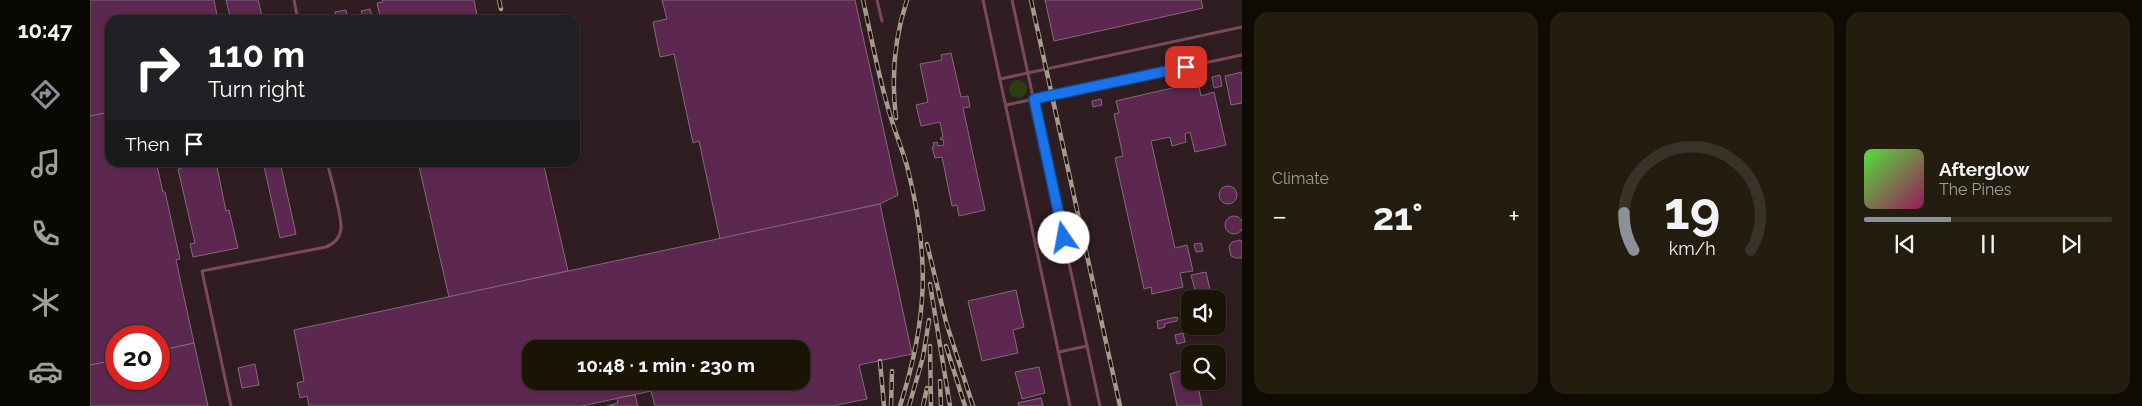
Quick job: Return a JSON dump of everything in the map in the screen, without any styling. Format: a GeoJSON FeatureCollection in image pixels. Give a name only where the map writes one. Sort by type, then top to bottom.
{"type":"FeatureCollection","features":[{"type":"Feature","properties":{"kind":"lane"},"geometry":{"type":"LineString","coordinates":[[294,0],[297,15]]}},
{"type":"Feature","properties":{"kind":"lane"},"geometry":{"type":"LineString","coordinates":[[878,0],[882,21]]}},
{"type":"Feature","properties":{"kind":"lane"},"geometry":{"type":"LineString","coordinates":[[982,0],[1070,406]]}},
{"type":"Feature","properties":{"kind":"lane"},"geometry":{"type":"LineString","coordinates":[[1012,0],[1100,406]]}},
{"type":"Feature","properties":{"kind":"lane"},"geometry":{"type":"LineString","coordinates":[[1000,78],[1242,27]]}},
{"type":"Feature","properties":{"kind":"lane"},"geometry":{"type":"LineString","coordinates":[[1006,105],[1242,55]]}},
{"type":"Feature","properties":{"kind":"lane"},"geometry":{"type":"LineString","coordinates":[[231,406],[202,271],[326,247],[334,242],[339,235],[340,224],[329,167]]}},
{"type":"Feature","properties":{"kind":"lane"},"geometry":{"type":"LineString","coordinates":[[1059,352],[1087,346]]}},
{"type":"Feature","properties":{"kind":"shaded area"},"geometry":{"type":"Polygon","coordinates":[[[90,0],[1242,0],[1242,406],[90,406],[90,0]]]}},
{"type":"Feature","properties":{"kind":"green space"},"geometry":{"type":"Polygon","coordinates":[[[1018,80],[1024,83],[1027,89],[1024,95],[1018,98],[1012,95],[1009,89],[1012,83],[1018,80]]]}},
{"type":"Feature","properties":{"kind":"building"},"geometry":{"type":"Polygon","coordinates":[[[90,0],[214,0],[217,15],[105,15],[105,113],[90,116],[90,0]]]}},
{"type":"Feature","properties":{"kind":"building"},"geometry":{"type":"Polygon","coordinates":[[[226,0],[258,0],[262,15],[230,15],[226,0]]]}},
{"type":"Feature","properties":{"kind":"building"},"geometry":{"type":"Polygon","coordinates":[[[382,0],[474,0],[477,15],[380,15],[377,3],[383,2],[382,0]]]}},
{"type":"Feature","properties":{"kind":"building"},"geometry":{"type":"Polygon","coordinates":[[[662,0],[855,0],[898,195],[880,204],[720,239],[699,141],[693,143],[674,54],[660,57],[653,22],[667,19],[662,0]]]}},
{"type":"Feature","properties":{"kind":"building"},"geometry":{"type":"Polygon","coordinates":[[[1045,0],[1201,0],[1203,8],[1054,41],[1045,0]]]}},
{"type":"Feature","properties":{"kind":"building"},"geometry":{"type":"Polygon","coordinates":[[[370,9],[372,15],[362,15],[361,11],[370,9]]]}},
{"type":"Feature","properties":{"kind":"building"},"geometry":{"type":"Polygon","coordinates":[[[346,10],[347,15],[336,15],[335,12],[346,10]]]}},
{"type":"Feature","properties":{"kind":"building"},"geometry":{"type":"Polygon","coordinates":[[[951,53],[961,97],[968,96],[970,107],[963,108],[985,210],[959,216],[957,205],[952,206],[942,157],[935,158],[932,147],[934,147],[933,143],[937,142],[938,146],[944,145],[943,139],[941,140],[940,138],[943,137],[940,122],[921,126],[916,105],[928,102],[920,64],[942,60],[941,55],[951,53]]]}},
{"type":"Feature","properties":{"kind":"building"},"geometry":{"type":"Polygon","coordinates":[[[1242,72],[1242,103],[1231,105],[1225,76],[1242,72]]]}},
{"type":"Feature","properties":{"kind":"building"},"geometry":{"type":"Polygon","coordinates":[[[1220,75],[1222,86],[1214,88],[1212,77],[1220,75]]]}},
{"type":"Feature","properties":{"kind":"building"},"geometry":{"type":"Polygon","coordinates":[[[1198,82],[1201,96],[1214,92],[1226,145],[1195,152],[1190,132],[1185,134],[1186,142],[1172,146],[1170,137],[1151,141],[1175,248],[1187,245],[1193,271],[1180,273],[1183,287],[1152,294],[1151,287],[1144,289],[1115,158],[1123,156],[1114,114],[1119,113],[1116,101],[1198,82]]]}},
{"type":"Feature","properties":{"kind":"building"},"geometry":{"type":"Polygon","coordinates":[[[1101,99],[1102,105],[1093,107],[1092,101],[1101,99]]]}},
{"type":"Feature","properties":{"kind":"building"},"geometry":{"type":"Polygon","coordinates":[[[105,113],[105,167],[157,167],[163,192],[165,192],[180,259],[176,260],[194,343],[170,348],[170,325],[105,325],[105,362],[90,365],[90,116],[105,113]]]}},
{"type":"Feature","properties":{"kind":"building"},"geometry":{"type":"Polygon","coordinates":[[[186,167],[217,167],[226,211],[229,210],[238,248],[193,257],[190,244],[195,243],[178,169],[186,167]]]}},
{"type":"Feature","properties":{"kind":"building"},"geometry":{"type":"Polygon","coordinates":[[[264,167],[281,167],[296,234],[280,238],[264,167]]]}},
{"type":"Feature","properties":{"kind":"building"},"geometry":{"type":"Polygon","coordinates":[[[419,167],[544,167],[568,271],[449,297],[419,167]]]}},
{"type":"Feature","properties":{"kind":"building"},"geometry":{"type":"Polygon","coordinates":[[[1228,186],[1234,189],[1237,195],[1234,201],[1228,204],[1222,201],[1219,195],[1222,189],[1228,186]]]}},
{"type":"Feature","properties":{"kind":"building"},"geometry":{"type":"Polygon","coordinates":[[[880,204],[912,354],[859,365],[867,399],[832,406],[655,406],[651,391],[582,406],[309,406],[307,396],[300,398],[297,383],[304,381],[294,330],[880,204]]]}},
{"type":"Feature","properties":{"kind":"building"},"geometry":{"type":"Polygon","coordinates":[[[1234,216],[1240,219],[1242,228],[1240,231],[1234,234],[1228,231],[1225,225],[1228,219],[1234,216]]]}},
{"type":"Feature","properties":{"kind":"building"},"geometry":{"type":"Polygon","coordinates":[[[1242,241],[1242,258],[1236,258],[1231,256],[1229,247],[1232,242],[1242,241]]]}},
{"type":"Feature","properties":{"kind":"building"},"geometry":{"type":"Polygon","coordinates":[[[1201,243],[1203,251],[1196,252],[1194,244],[1201,243]]]}},
{"type":"Feature","properties":{"kind":"building"},"geometry":{"type":"Polygon","coordinates":[[[1206,272],[1210,290],[1195,290],[1191,275],[1206,272]]]}},
{"type":"Feature","properties":{"kind":"building"},"geometry":{"type":"Polygon","coordinates":[[[1016,290],[1024,327],[1013,330],[1018,353],[982,361],[968,301],[1016,290]]]}},
{"type":"Feature","properties":{"kind":"building"},"geometry":{"type":"Polygon","coordinates":[[[1178,318],[1177,321],[1164,324],[1165,327],[1158,329],[1157,321],[1178,318]]]}},
{"type":"Feature","properties":{"kind":"building"},"geometry":{"type":"Polygon","coordinates":[[[1175,335],[1183,335],[1185,342],[1177,344],[1175,335]]]}},
{"type":"Feature","properties":{"kind":"building"},"geometry":{"type":"Polygon","coordinates":[[[194,343],[208,406],[90,406],[90,365],[105,362],[105,390],[170,390],[170,348],[194,343]]]}},
{"type":"Feature","properties":{"kind":"building"},"geometry":{"type":"Polygon","coordinates":[[[255,364],[259,385],[242,388],[238,368],[255,364]]]}},
{"type":"Feature","properties":{"kind":"building"},"geometry":{"type":"Polygon","coordinates":[[[1039,367],[1045,393],[1022,399],[1015,372],[1039,367]]]}},
{"type":"Feature","properties":{"kind":"building"},"geometry":{"type":"Polygon","coordinates":[[[1180,371],[1181,390],[1199,390],[1202,406],[1177,406],[1170,374],[1180,371]]]}},
{"type":"Feature","properties":{"kind":"building"},"geometry":{"type":"Polygon","coordinates":[[[635,395],[638,406],[607,406],[618,403],[617,398],[635,395]]]}},
{"type":"Feature","properties":{"kind":"building"},"geometry":{"type":"Polygon","coordinates":[[[1041,398],[1043,406],[1039,406],[1036,402],[1032,406],[1026,404],[1019,406],[1018,403],[1041,398]]]}},
{"type":"Feature","properties":{"kind":"building"},"geometry":{"type":"Polygon","coordinates":[[[1041,398],[1043,406],[1019,406],[1018,403],[1041,398]]]}},
{"type":"Feature","properties":{"kind":"railway"},"geometry":{"type":"LineString","coordinates":[[499,0],[501,9]]}},
{"type":"Feature","properties":{"kind":"railway"},"geometry":{"type":"LineString","coordinates":[[863,0],[883,91],[907,166],[920,229],[923,287],[921,315],[916,344],[900,406]]}},
{"type":"Feature","properties":{"kind":"railway"},"geometry":{"type":"LineString","coordinates":[[896,118],[894,88],[896,44],[907,0]]}},
{"type":"Feature","properties":{"kind":"railway"},"geometry":{"type":"LineString","coordinates":[[1031,0],[1120,406]]}},
{"type":"Feature","properties":{"kind":"railway"},"geometry":{"type":"LineString","coordinates":[[927,244],[946,322],[973,406]]}},
{"type":"Feature","properties":{"kind":"railway"},"geometry":{"type":"LineString","coordinates":[[930,284],[950,406]]}},
{"type":"Feature","properties":{"kind":"railway"},"geometry":{"type":"LineString","coordinates":[[909,406],[923,357],[929,320]]}},
{"type":"Feature","properties":{"kind":"railway"},"geometry":{"type":"LineString","coordinates":[[930,346],[931,406]]}},
{"type":"Feature","properties":{"kind":"railway"},"geometry":{"type":"LineString","coordinates":[[946,346],[965,406]]}},
{"type":"Feature","properties":{"kind":"railway"},"geometry":{"type":"LineString","coordinates":[[880,361],[884,406]]}},
{"type":"Feature","properties":{"kind":"railway"},"geometry":{"type":"LineString","coordinates":[[891,406],[892,371]]}},
{"type":"Feature","properties":{"kind":"railway"},"geometry":{"type":"LineString","coordinates":[[940,381],[941,406]]}},
{"type":"Feature","properties":{"kind":"railway"},"geometry":{"type":"LineString","coordinates":[[923,406],[927,388]]}},
{"type":"Feature","properties":{"kind":"route"},"geometry":{"type":"LineString","coordinates":[[1064,238],[1034,99],[1186,67]]}}]}
